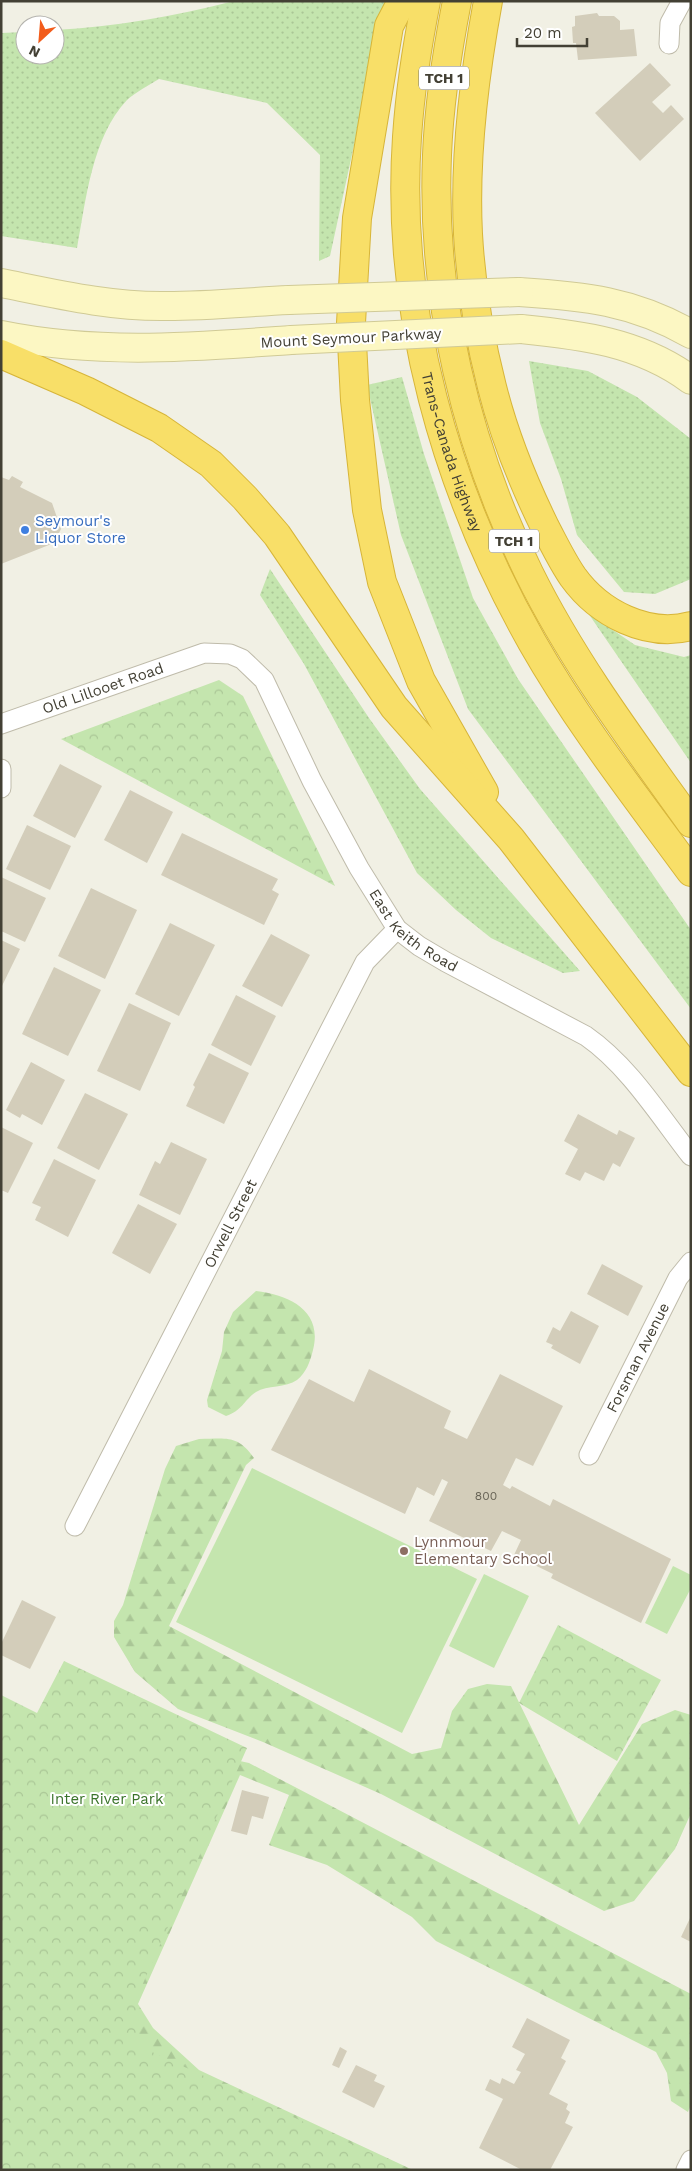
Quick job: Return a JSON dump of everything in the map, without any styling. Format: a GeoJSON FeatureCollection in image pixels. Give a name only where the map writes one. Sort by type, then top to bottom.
{"type":"FeatureCollection","features":[{"type":"Feature","properties":{"kind":"highway"},"geometry":{"type":"LineString","coordinates":[[402,1],[389,26],[357,218],[351,323],[355,400],[367,510],[382,582],[421,681],[511,839]]}},
{"type":"Feature","properties":{"kind":"highway","name":"Trans-Canada Highway"},"geometry":{"type":"LineString","coordinates":[[426,1],[419,37],[407,140],[406,202],[409,270],[417,328],[451,460],[473,524],[502,586],[533,644],[610,763],[691,872]]}},
{"type":"Feature","properties":{"kind":"highway","name":"Trans-Canada Highway"},"geometry":{"type":"LineString","coordinates":[[457,1],[442,96],[436,155],[437,218],[440,267],[448,323],[464,396],[480,451],[502,512],[529,573],[559,628],[595,687],[691,823]]}},
{"type":"Feature","properties":{"kind":"highway"},"geometry":{"type":"LineString","coordinates":[[488,1],[473,98],[468,174],[468,232],[470,265],[481,338],[492,387],[509,442],[531,499],[558,553],[574,578],[594,599],[614,614],[639,625],[661,630],[691,626]]}},
{"type":"Feature","properties":{"kind":"highway"},"geometry":{"type":"LineString","coordinates":[[1,354],[86,391],[159,428],[211,464],[245,498],[277,535],[394,707],[511,839],[691,1072]]}},
{"type":"Feature","properties":{"kind":"main road"},"geometry":{"type":"LineString","coordinates":[[1,283],[79,299],[166,306],[519,292],[596,299],[624,305],[651,314],[691,334]]}},
{"type":"Feature","properties":{"kind":"main road","name":"Mount Seymour Parkway"},"geometry":{"type":"LineString","coordinates":[[1,335],[54,344],[112,349],[170,348],[521,329],[572,334],[609,341],[661,361],[691,380]]}},
{"type":"Feature","properties":{"kind":"street"},"geometry":{"type":"LineString","coordinates":[[670,44],[670,23],[682,1]]}},
{"type":"Feature","properties":{"kind":"street","name":"Old Lillooet Road"},"geometry":{"type":"LineString","coordinates":[[1,724],[204,653]]}},
{"type":"Feature","properties":{"kind":"street","name":"East Keith Road"},"geometry":{"type":"LineString","coordinates":[[204,653],[230,654],[242,659],[264,680],[316,789],[359,868],[397,928],[419,946],[446,962],[586,1036],[601,1046],[617,1062],[691,1156]]}},
{"type":"Feature","properties":{"kind":"street"},"geometry":{"type":"LineString","coordinates":[[1,769],[1,788]]}},
{"type":"Feature","properties":{"kind":"street","name":"Orwell Street"},"geometry":{"type":"LineString","coordinates":[[75,1526],[365,962],[397,928]]}},
{"type":"Feature","properties":{"kind":"street","name":"Forsman Avenue"},"geometry":{"type":"LineString","coordinates":[[589,1455],[678,1278],[691,1262]]}},
{"type":"Feature","properties":{"kind":"street"},"geometry":{"type":"LineString","coordinates":[[686,2170],[691,2160]]}},
{"type":"Feature","properties":{"kind":"green space"},"geometry":{"type":"Polygon","coordinates":[[[234,1],[387,1],[330,256],[319,261],[320,155],[267,103],[159,79],[127,100],[115,115],[106,132],[92,170],[77,248],[1,236],[1,33],[15,32],[15,65],[65,65],[65,29],[145,20],[234,1]]]}},
{"type":"Feature","properties":{"kind":"green space"},"geometry":{"type":"Polygon","coordinates":[[[529,361],[588,371],[637,397],[691,439],[691,579],[655,594],[624,592],[577,535],[561,479],[540,423],[529,361]]]}},
{"type":"Feature","properties":{"kind":"green space"},"geometry":{"type":"Polygon","coordinates":[[[402,377],[424,454],[473,598],[518,679],[691,930],[691,1009],[468,709],[401,535],[367,385],[402,377]]]}},
{"type":"Feature","properties":{"kind":"green space"},"geometry":{"type":"Polygon","coordinates":[[[270,569],[369,718],[420,789],[580,971],[563,973],[491,938],[456,910],[417,873],[304,664],[260,595],[270,569]]]}},
{"type":"Feature","properties":{"kind":"green space"},"geometry":{"type":"Polygon","coordinates":[[[588,613],[635,645],[684,657],[691,655],[691,763],[588,613]]]}},
{"type":"Feature","properties":{"kind":"green space"},"geometry":{"type":"Polygon","coordinates":[[[219,680],[243,696],[335,886],[61,739],[219,680]]]}},
{"type":"Feature","properties":{"kind":"green space"},"geometry":{"type":"Polygon","coordinates":[[[256,1291],[281,1296],[301,1307],[313,1325],[315,1336],[313,1350],[307,1367],[297,1380],[293,1383],[266,1388],[256,1392],[236,1411],[226,1416],[208,1407],[207,1400],[222,1351],[224,1332],[233,1312],[256,1291]]]}},
{"type":"Feature","properties":{"kind":"green space"},"geometry":{"type":"Polygon","coordinates":[[[199,1439],[236,1441],[248,1450],[254,1458],[246,1465],[169,1626],[412,1754],[441,1748],[452,1711],[468,1689],[487,1684],[511,1686],[579,1825],[642,1724],[675,1710],[691,1715],[691,1813],[675,1849],[634,1901],[604,1911],[381,1794],[263,1742],[178,1709],[135,1672],[114,1637],[114,1621],[123,1605],[165,1469],[176,1446],[199,1439]]]}},
{"type":"Feature","properties":{"kind":"green space"},"geometry":{"type":"Polygon","coordinates":[[[252,1468],[477,1579],[402,1733],[176,1622],[252,1468]]]}},
{"type":"Feature","properties":{"kind":"green space"},"geometry":{"type":"Polygon","coordinates":[[[673,1566],[691,1575],[691,1588],[667,1634],[645,1623],[673,1566]]]}},
{"type":"Feature","properties":{"kind":"green space"},"geometry":{"type":"Polygon","coordinates":[[[484,1574],[529,1596],[494,1668],[449,1646],[484,1574]]]}},
{"type":"Feature","properties":{"kind":"green space"},"geometry":{"type":"Polygon","coordinates":[[[558,1625],[661,1680],[617,1761],[519,1703],[558,1625]]]}},
{"type":"Feature","properties":{"kind":"green space","name":"Inter River Park"},"geometry":{"type":"Polygon","coordinates":[[[64,1661],[247,1748],[137,1997],[137,2045],[408,2170],[1,2170],[1,1695],[37,1713],[64,1661]]]}},
{"type":"Feature","properties":{"kind":"green space","name":"Inter River Park"},"geometry":{"type":"Polygon","coordinates":[[[95,1729],[249,1763],[691,1994],[691,2104],[688,2112],[671,2101],[667,2073],[656,2052],[436,1941],[412,1917],[327,1865],[269,1845],[289,1795],[240,1775],[138,2004],[153,2028],[199,2070],[413,2170],[1,2170],[1,1945],[95,1729]]]}},
{"type":"Feature","properties":{"kind":"building"},"geometry":{"type":"Polygon","coordinates":[[[597,13],[599,16],[614,16],[620,21],[620,30],[634,29],[637,56],[578,60],[576,43],[573,43],[572,27],[575,26],[575,16],[597,13]]]}},
{"type":"Feature","properties":{"kind":"building"},"geometry":{"type":"Polygon","coordinates":[[[650,63],[671,85],[652,102],[663,113],[671,105],[684,119],[640,161],[595,113],[650,63]]]}},
{"type":"Feature","properties":{"kind":"building"},"geometry":{"type":"Polygon","coordinates":[[[12,476],[23,482],[20,487],[52,503],[61,529],[54,543],[1,564],[1,477],[9,480],[12,476]]]}},
{"type":"Feature","properties":{"kind":"building"},"geometry":{"type":"Polygon","coordinates":[[[60,764],[102,786],[75,838],[33,816],[60,764]]]}},
{"type":"Feature","properties":{"kind":"building"},"geometry":{"type":"Polygon","coordinates":[[[130,790],[173,812],[147,863],[104,840],[130,790]]]}},
{"type":"Feature","properties":{"kind":"building"},"geometry":{"type":"Polygon","coordinates":[[[27,825],[71,846],[50,890],[6,869],[27,825]]]}},
{"type":"Feature","properties":{"kind":"building"},"geometry":{"type":"Polygon","coordinates":[[[182,833],[278,879],[272,890],[279,894],[264,925],[161,875],[182,833]]]}},
{"type":"Feature","properties":{"kind":"building"},"geometry":{"type":"Polygon","coordinates":[[[1,877],[46,898],[25,942],[1,931],[1,877]]]}},
{"type":"Feature","properties":{"kind":"building"},"geometry":{"type":"Polygon","coordinates":[[[91,888],[137,910],[105,979],[58,956],[91,888]]]}},
{"type":"Feature","properties":{"kind":"building"},"geometry":{"type":"Polygon","coordinates":[[[170,923],[215,945],[179,1016],[135,994],[170,923]]]}},
{"type":"Feature","properties":{"kind":"building"},"geometry":{"type":"Polygon","coordinates":[[[271,934],[310,955],[282,1007],[242,986],[271,934]]]}},
{"type":"Feature","properties":{"kind":"building"},"geometry":{"type":"Polygon","coordinates":[[[1,940],[20,949],[1,988],[1,940]]]}},
{"type":"Feature","properties":{"kind":"building"},"geometry":{"type":"Polygon","coordinates":[[[54,967],[101,990],[68,1056],[22,1034],[54,967]]]}},
{"type":"Feature","properties":{"kind":"building"},"geometry":{"type":"Polygon","coordinates":[[[236,995],[276,1016],[251,1066],[211,1045],[236,995]]]}},
{"type":"Feature","properties":{"kind":"building"},"geometry":{"type":"Polygon","coordinates":[[[129,1003],[171,1023],[140,1091],[97,1071],[129,1003]]]}},
{"type":"Feature","properties":{"kind":"building"},"geometry":{"type":"Polygon","coordinates":[[[209,1053],[249,1073],[224,1124],[186,1106],[195,1087],[193,1085],[209,1053]]]}},
{"type":"Feature","properties":{"kind":"building"},"geometry":{"type":"Polygon","coordinates":[[[31,1062],[65,1080],[42,1125],[22,1114],[20,1118],[6,1110],[31,1062]]]}},
{"type":"Feature","properties":{"kind":"building"},"geometry":{"type":"Polygon","coordinates":[[[85,1093],[128,1114],[99,1170],[57,1148],[85,1093]]]}},
{"type":"Feature","properties":{"kind":"building"},"geometry":{"type":"Polygon","coordinates":[[[578,1114],[617,1135],[619,1130],[635,1138],[620,1167],[613,1163],[604,1181],[585,1172],[580,1181],[565,1174],[578,1149],[564,1141],[578,1114]]]}},
{"type":"Feature","properties":{"kind":"building"},"geometry":{"type":"Polygon","coordinates":[[[1,1127],[33,1143],[8,1193],[1,1190],[1,1127]]]}},
{"type":"Feature","properties":{"kind":"building"},"geometry":{"type":"Polygon","coordinates":[[[171,1142],[207,1159],[180,1215],[139,1195],[155,1161],[160,1164],[171,1142]]]}},
{"type":"Feature","properties":{"kind":"building"},"geometry":{"type":"Polygon","coordinates":[[[54,1159],[96,1180],[68,1237],[35,1220],[41,1207],[32,1203],[54,1159]]]}},
{"type":"Feature","properties":{"kind":"building"},"geometry":{"type":"Polygon","coordinates":[[[138,1204],[177,1224],[150,1274],[112,1253],[138,1204]]]}},
{"type":"Feature","properties":{"kind":"building"},"geometry":{"type":"Polygon","coordinates":[[[602,1264],[643,1286],[628,1316],[587,1294],[602,1264]]]}},
{"type":"Feature","properties":{"kind":"building"},"geometry":{"type":"Polygon","coordinates":[[[571,1311],[599,1326],[580,1364],[551,1348],[553,1345],[546,1342],[553,1327],[560,1331],[571,1311]]]}},
{"type":"Feature","properties":{"kind":"building","name":"Lynnmour Elementary School"},"geometry":{"type":"Polygon","coordinates":[[[369,1369],[451,1411],[444,1428],[467,1439],[500,1374],[563,1406],[533,1466],[516,1458],[503,1485],[510,1489],[512,1486],[550,1506],[553,1499],[671,1559],[641,1623],[551,1578],[553,1574],[514,1555],[521,1540],[502,1531],[491,1551],[429,1521],[448,1482],[442,1479],[434,1496],[417,1487],[405,1514],[271,1450],[309,1379],[354,1402],[369,1369]]]}},
{"type":"Feature","properties":{"kind":"building"},"geometry":{"type":"Polygon","coordinates":[[[22,1600],[56,1617],[30,1669],[1,1655],[1,1644],[22,1600]]]}},
{"type":"Feature","properties":{"kind":"building"},"geometry":{"type":"Polygon","coordinates":[[[242,1790],[269,1797],[263,1819],[252,1816],[247,1835],[231,1831],[242,1790]]]}},
{"type":"Feature","properties":{"kind":"building"},"geometry":{"type":"Polygon","coordinates":[[[691,1916],[691,1942],[681,1937],[691,1916]]]}},
{"type":"Feature","properties":{"kind":"building"},"geometry":{"type":"Polygon","coordinates":[[[527,2018],[570,2040],[561,2058],[566,2061],[549,2094],[568,2104],[566,2109],[570,2112],[565,2123],[573,2127],[550,2170],[522,2170],[479,2148],[503,2099],[485,2090],[490,2079],[500,2084],[502,2078],[514,2084],[521,2072],[516,2070],[525,2054],[512,2047],[527,2018]]]}},
{"type":"Feature","properties":{"kind":"building"},"geometry":{"type":"Polygon","coordinates":[[[340,2047],[347,2051],[339,2068],[332,2065],[340,2047]]]}},
{"type":"Feature","properties":{"kind":"building"},"geometry":{"type":"Polygon","coordinates":[[[356,2065],[377,2075],[374,2081],[385,2086],[374,2108],[342,2092],[356,2065]]]}},
{"type":"Feature","properties":{"kind":"place","name":"Seymour's Liquor Store"},"geometry":{"type":"Point","coordinates":[25,530]}},
{"type":"Feature","properties":{"kind":"place","name":"Lynnmour Elementary School"},"geometry":{"type":"Point","coordinates":[404,1551]}}]}
